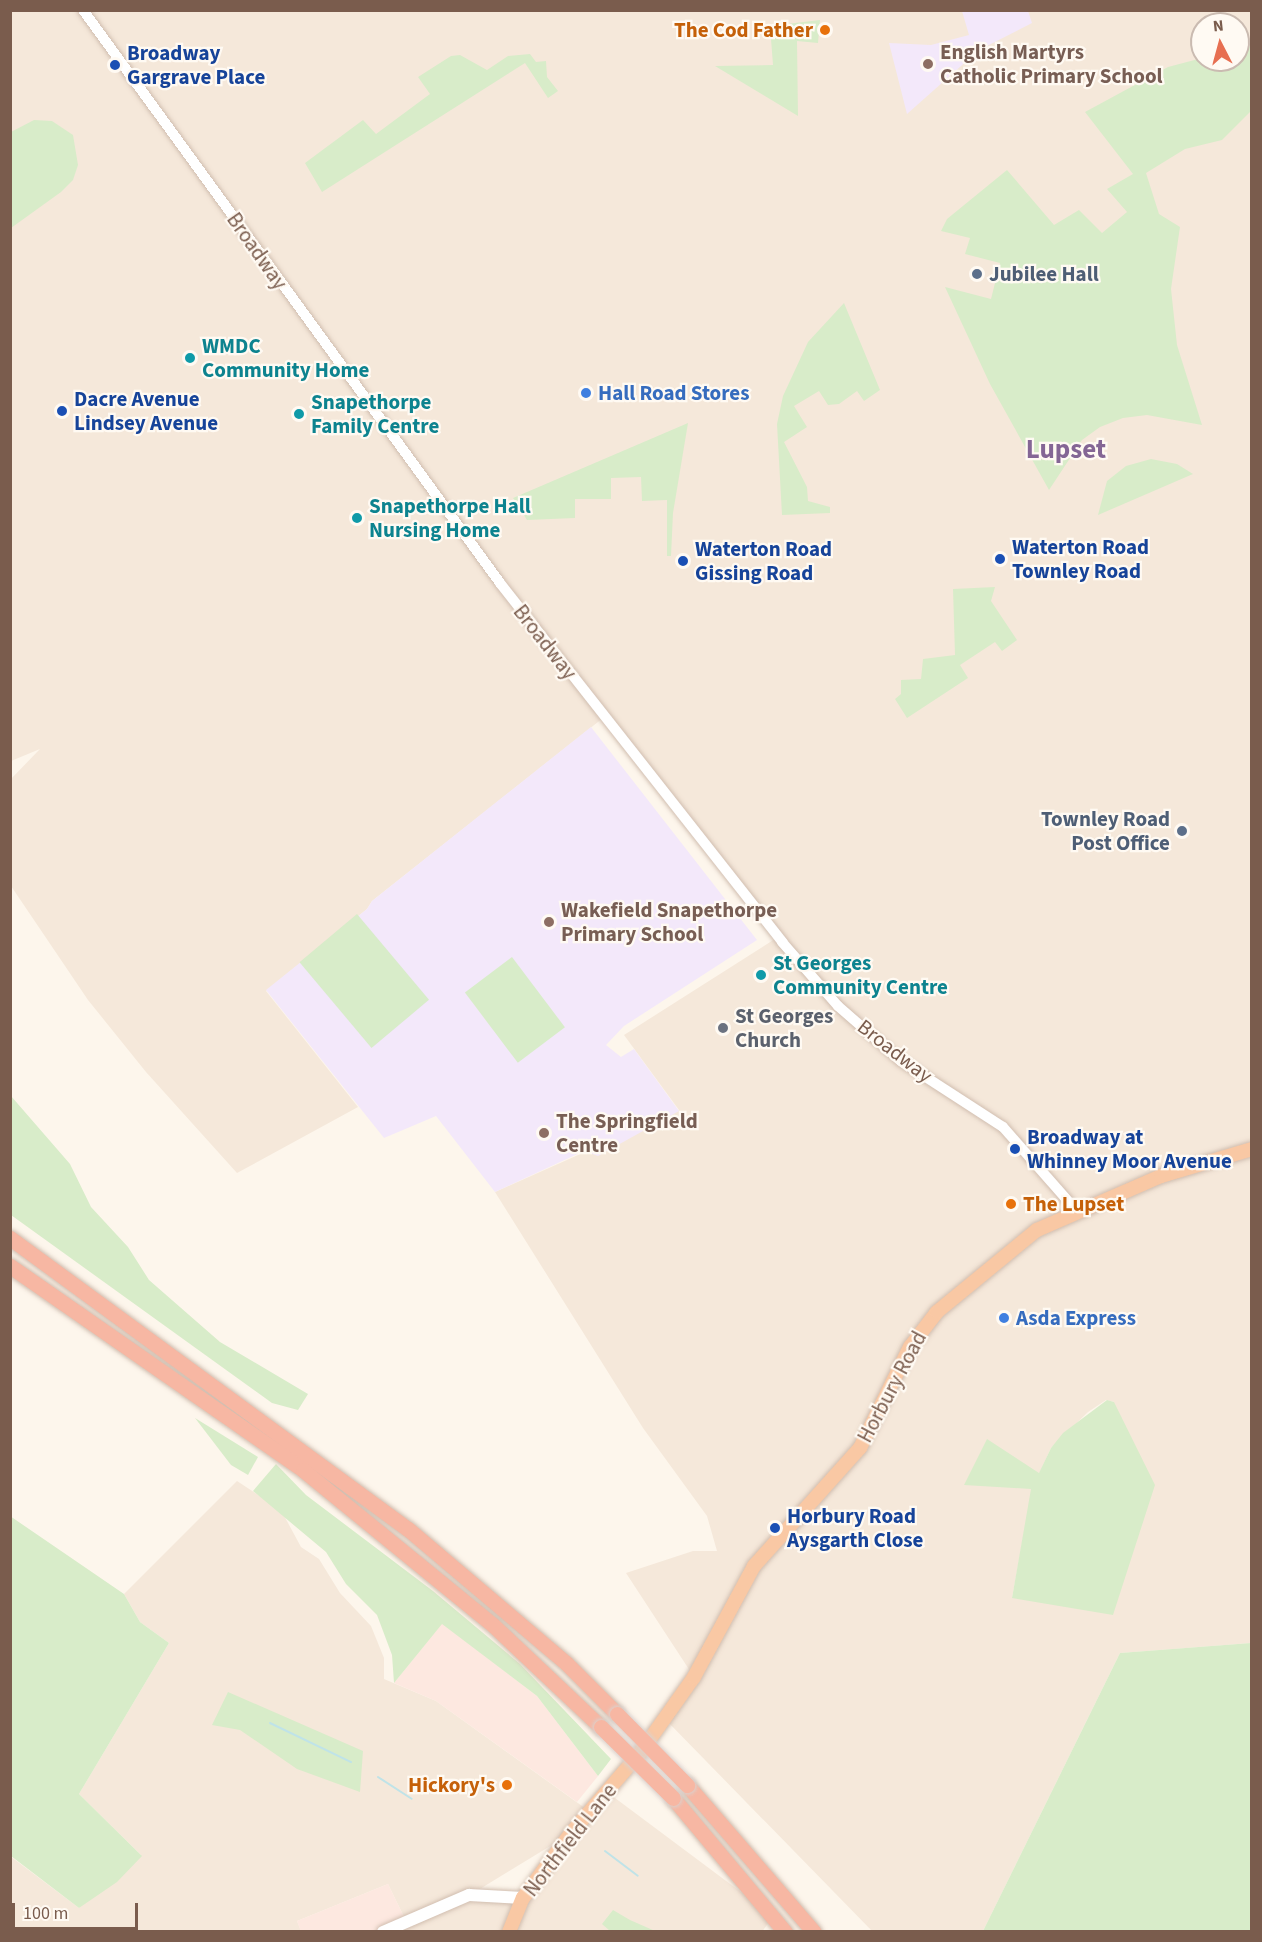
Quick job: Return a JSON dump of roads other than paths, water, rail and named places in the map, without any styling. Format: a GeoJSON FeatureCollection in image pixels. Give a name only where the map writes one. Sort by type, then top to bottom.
{"type":"FeatureCollection","features":[{"type":"Feature","properties":{"kind":"highway","name":"Horbury Road"},"geometry":{"type":"LineString","coordinates":[[640,1753],[694,1677],[754,1566],[860,1448],[922,1329],[936,1312],[1030,1234],[1077,1210],[1161,1176],[1251,1149]]}},
{"type":"Feature","properties":{"kind":"highway"},"geometry":{"type":"LineString","coordinates":[[10,1238],[408,1529],[566,1663],[687,1785],[814,1932]]}},
{"type":"Feature","properties":{"kind":"highway"},"geometry":{"type":"LineString","coordinates":[[10,1266],[311,1477],[493,1625],[673,1798],[785,1932]]}},
{"type":"Feature","properties":{"kind":"highway","name":"Northfield Lane"},"geometry":{"type":"LineString","coordinates":[[509,1932],[523,1898],[571,1833],[640,1753]]}},
{"type":"Feature","properties":{"kind":"main road"},"geometry":{"type":"LineString","coordinates":[[383,1932],[469,1895],[523,1898]]}},
{"type":"Feature","properties":{"kind":"street","name":"Broadway"},"geometry":{"type":"LineString","coordinates":[[83,10],[500,583],[789,951],[838,1006],[901,1061],[1003,1126],[1077,1210]]}},
{"type":"Feature","properties":{"kind":"waterway"},"geometry":{"type":"LineString","coordinates":[[270,1723],[351,1762]]}},
{"type":"Feature","properties":{"kind":"waterway"},"geometry":{"type":"LineString","coordinates":[[378,1777],[412,1799]]}},
{"type":"Feature","properties":{"kind":"waterway"},"geometry":{"type":"LineString","coordinates":[[605,1851],[638,1876]]}},
{"type":"Feature","properties":{"kind":"place","name":"The Cod Father"},"geometry":{"type":"Point","coordinates":[825,30]}},
{"type":"Feature","properties":{"kind":"place","name":"English Martyrs Catholic Primary School"},"geometry":{"type":"Point","coordinates":[928,64]}},
{"type":"Feature","properties":{"kind":"place","name":"Broadway Gargrave Place"},"geometry":{"type":"Point","coordinates":[115,65]}},
{"type":"Feature","properties":{"kind":"place","name":"Jubilee Hall"},"geometry":{"type":"Point","coordinates":[977,274]}},
{"type":"Feature","properties":{"kind":"place","name":"WMDC Community Home"},"geometry":{"type":"Point","coordinates":[190,358]}},
{"type":"Feature","properties":{"kind":"place","name":"Hall Road Stores"},"geometry":{"type":"Point","coordinates":[586,393]}},
{"type":"Feature","properties":{"kind":"place","name":"Dacre Avenue Lindsey Avenue"},"geometry":{"type":"Point","coordinates":[62,411]}},
{"type":"Feature","properties":{"kind":"place","name":"Snapethorpe Family Centre"},"geometry":{"type":"Point","coordinates":[299,414]}},
{"type":"Feature","properties":{"kind":"place","name":"Snapethorpe Hall Nursing Home"},"geometry":{"type":"Point","coordinates":[357,518]}},
{"type":"Feature","properties":{"kind":"place","name":"Waterton Road Townley Road"},"geometry":{"type":"Point","coordinates":[1000,559]}},
{"type":"Feature","properties":{"kind":"place","name":"Waterton Road Gissing Road"},"geometry":{"type":"Point","coordinates":[683,561]}},
{"type":"Feature","properties":{"kind":"place","name":"Townley Road Post Office"},"geometry":{"type":"Point","coordinates":[1182,831]}},
{"type":"Feature","properties":{"kind":"place","name":"Wakefield Snapethorpe Primary School"},"geometry":{"type":"Point","coordinates":[549,922]}},
{"type":"Feature","properties":{"kind":"place","name":"St Georges Community Centre"},"geometry":{"type":"Point","coordinates":[761,975]}},
{"type":"Feature","properties":{"kind":"place","name":"St Georges Church"},"geometry":{"type":"Point","coordinates":[723,1028]}},
{"type":"Feature","properties":{"kind":"place","name":"The Springfield Centre"},"geometry":{"type":"Point","coordinates":[544,1133]}},
{"type":"Feature","properties":{"kind":"place","name":"Broadway at Whinney Moor Avenue"},"geometry":{"type":"Point","coordinates":[1015,1149]}},
{"type":"Feature","properties":{"kind":"place","name":"The Lupset"},"geometry":{"type":"Point","coordinates":[1011,1204]}},
{"type":"Feature","properties":{"kind":"place","name":"Asda Express"},"geometry":{"type":"Point","coordinates":[1004,1318]}},
{"type":"Feature","properties":{"kind":"place","name":"Horbury Road Aysgarth Close"},"geometry":{"type":"Point","coordinates":[775,1528]}},
{"type":"Feature","properties":{"kind":"place","name":"Hickory's"},"geometry":{"type":"Point","coordinates":[507,1785]}},
{"type":"Feature","properties":{"kind":"district","name":"Lupset"},"geometry":{"type":"Point","coordinates":[1066,450]}}]}
